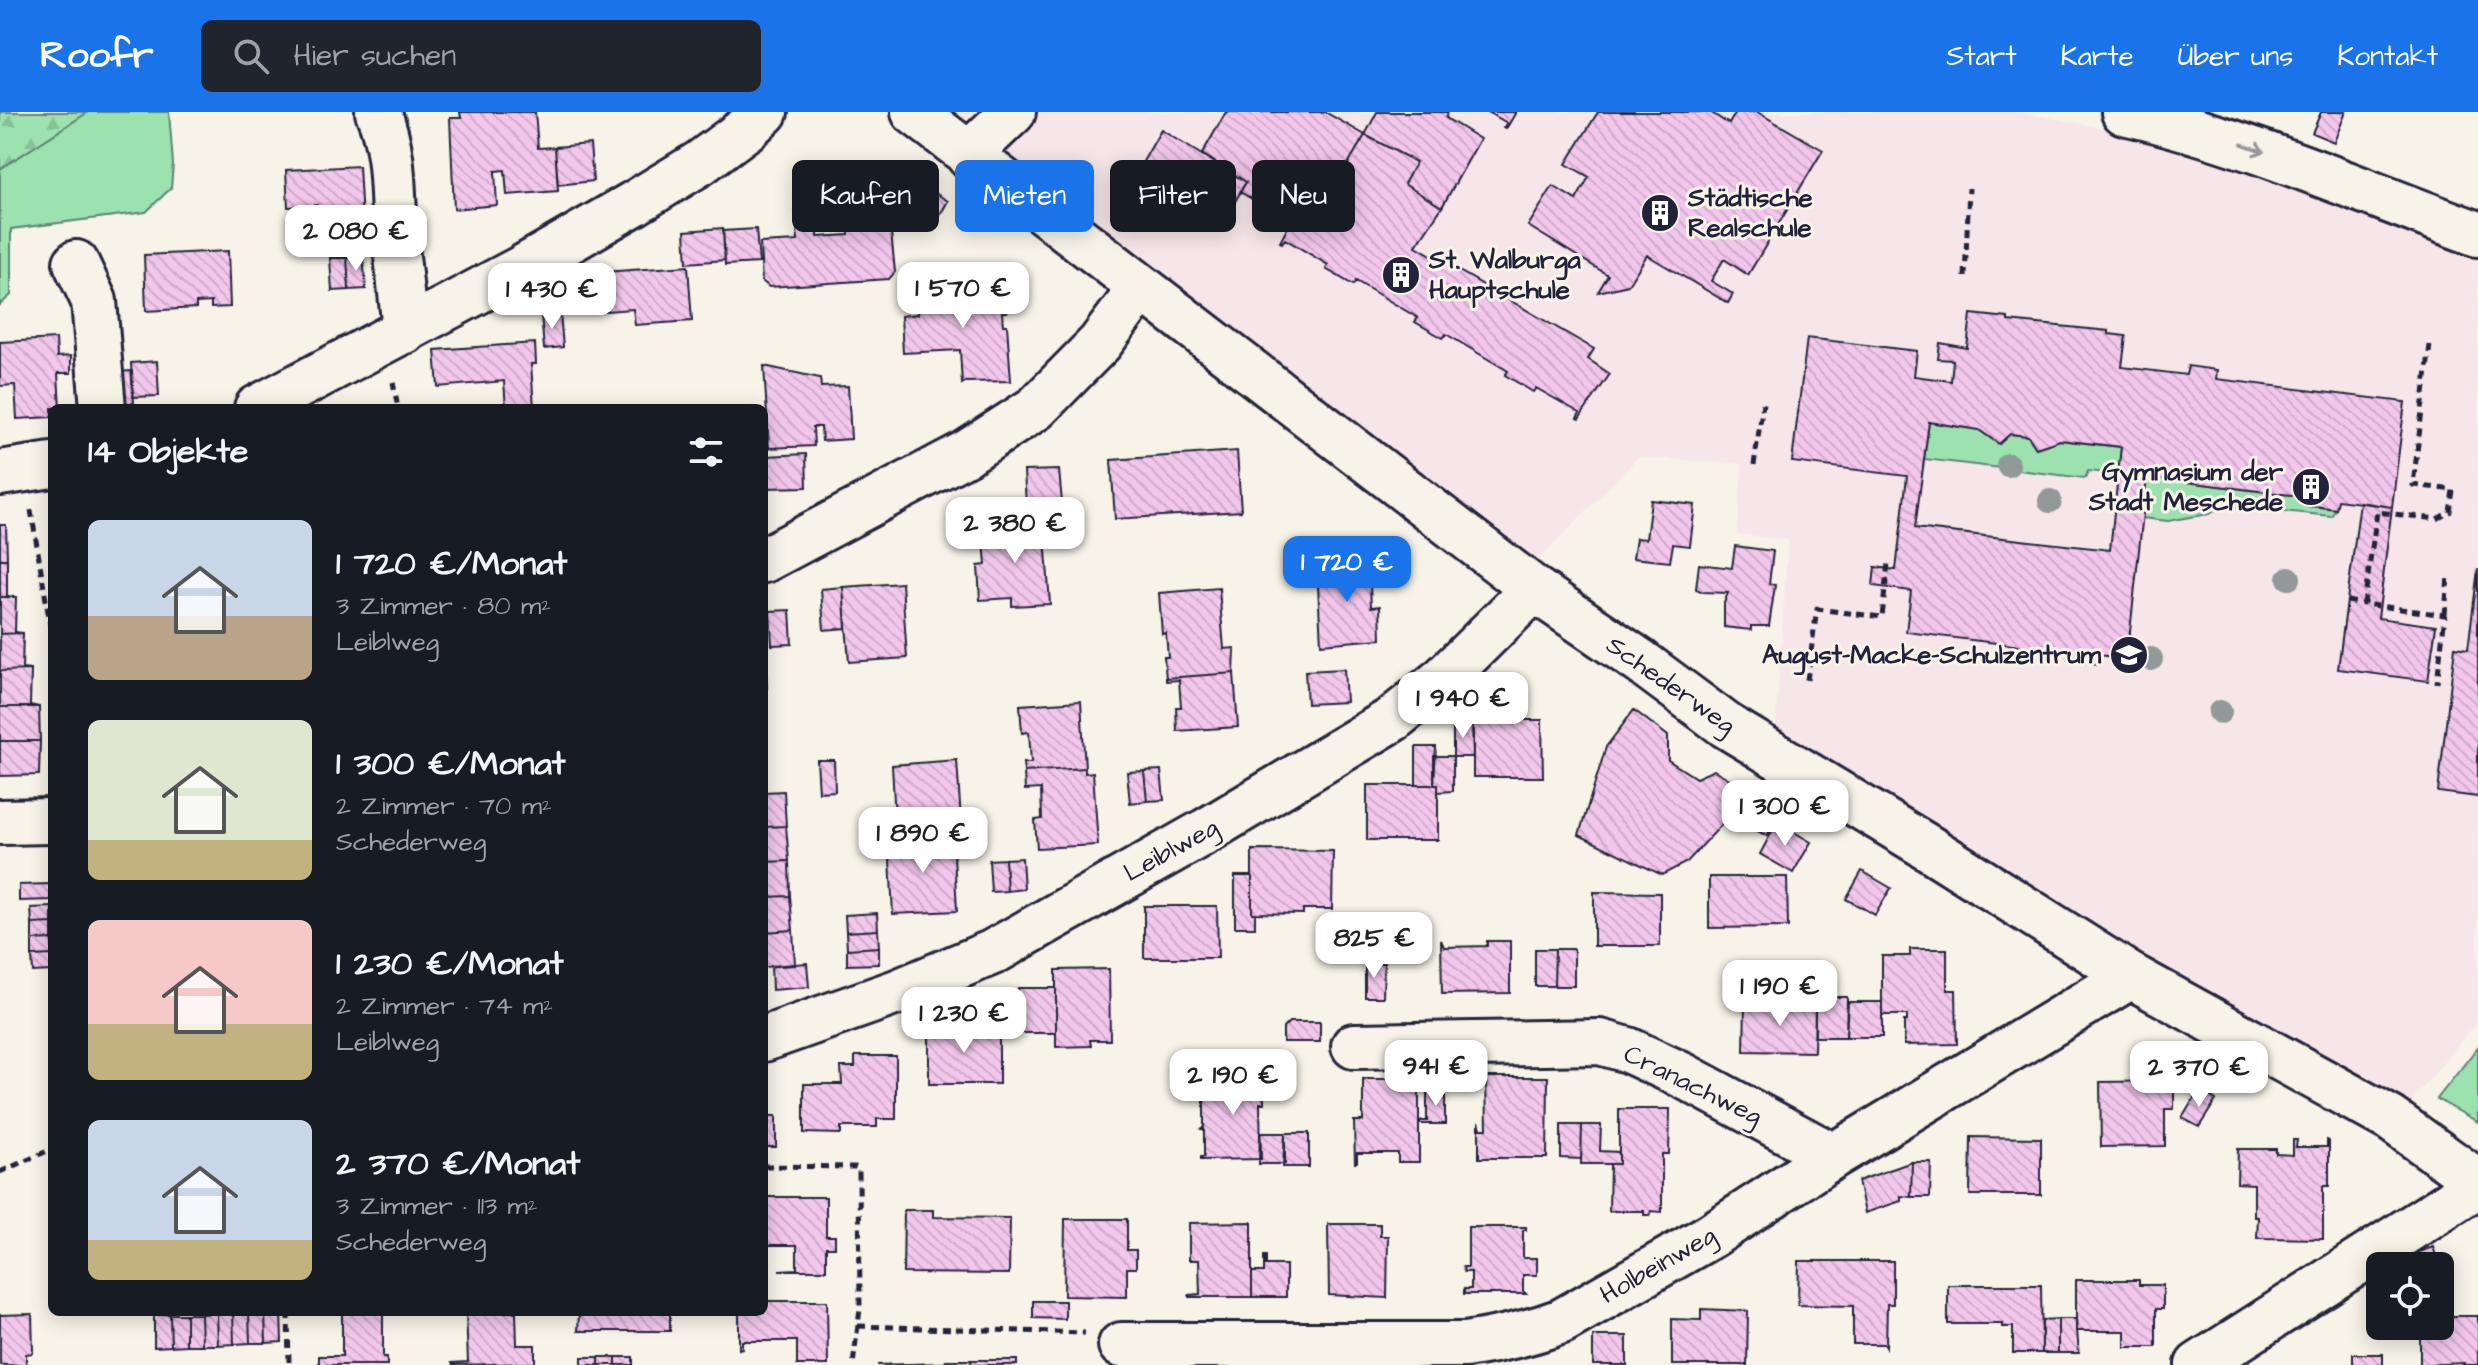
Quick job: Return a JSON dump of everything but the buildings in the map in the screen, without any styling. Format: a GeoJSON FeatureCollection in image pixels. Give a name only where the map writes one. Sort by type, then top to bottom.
{"type":"FeatureCollection","features":[{"type":"Feature","properties":{"kind":"street"},"geometry":{"type":"LineString","coordinates":[[378,112],[385,128],[392,162],[395,234],[405,331]]}},
{"type":"Feature","properties":{"kind":"street"},"geometry":{"type":"LineString","coordinates":[[265,404],[522,268],[633,204],[700,163],[765,112]]}},
{"type":"Feature","properties":{"kind":"street","name":"Schederweg"},"geometry":{"type":"LineString","coordinates":[[914,112],[1534,589],[1641,662],[1727,726],[1929,848],[2131,976],[2391,1119],[2478,1183]]}},
{"type":"Feature","properties":{"kind":"street"},"geometry":{"type":"LineString","coordinates":[[968,155],[1013,112]]}},
{"type":"Feature","properties":{"kind":"street"},"geometry":{"type":"LineString","coordinates":[[2124,112],[2216,135],[2478,234]]}},
{"type":"Feature","properties":{"kind":"street"},"geometry":{"type":"LineString","coordinates":[[76,263],[94,301],[103,404]]}},
{"type":"Feature","properties":{"kind":"street"},"geometry":{"type":"LineString","coordinates":[[768,558],[968,452],[1036,408],[1100,343],[1141,288]]}},
{"type":"Feature","properties":{"kind":"street"},"geometry":{"type":"LineString","coordinates":[[0,473],[48,466]]}},
{"type":"Feature","properties":{"kind":"street","name":"Leiblweg"},"geometry":{"type":"LineString","coordinates":[[768,1038],[897,992],[993,952],[1206,831],[1418,701],[1534,589]]}},
{"type":"Feature","properties":{"kind":"street"},"geometry":{"type":"LineString","coordinates":[[0,822],[48,821]]}},
{"type":"Feature","properties":{"kind":"street","name":"Holbeinweg"},"geometry":{"type":"LineString","coordinates":[[1121,1345],[1465,1345],[1520,1335],[1562,1321],[1712,1235],[1833,1156],[2131,976]]}},
{"type":"Feature","properties":{"kind":"street","name":"Cranachweg"},"geometry":{"type":"LineString","coordinates":[[1354,1046],[1600,1042],[1628,1050],[1684,1076],[1833,1156]]}},
{"type":"Feature","properties":{"kind":"street"},"geometry":{"type":"LineString","coordinates":[[2198,1365],[2478,1183]]}},
{"type":"Feature","properties":{"kind":"path"},"geometry":{"type":"LineString","coordinates":[[1965,277],[1969,188]]}},
{"type":"Feature","properties":{"kind":"path"},"geometry":{"type":"LineString","coordinates":[[2364,604],[2377,512],[2437,519],[2450,512],[2453,490],[2413,485],[2430,345]]}},
{"type":"Feature","properties":{"kind":"path"},"geometry":{"type":"LineString","coordinates":[[1754,465],[1763,403]]}},
{"type":"Feature","properties":{"kind":"path"},"geometry":{"type":"LineString","coordinates":[[31,511],[48,612]]}},
{"type":"Feature","properties":{"kind":"path"},"geometry":{"type":"LineString","coordinates":[[1807,680],[1817,609],[1882,617],[1888,563]]}},
{"type":"Feature","properties":{"kind":"path"},"geometry":{"type":"LineString","coordinates":[[2437,683],[2448,575]]}},
{"type":"Feature","properties":{"kind":"path"},"geometry":{"type":"LineString","coordinates":[[2347,601],[2445,615]]}},
{"type":"Feature","properties":{"kind":"path"},"geometry":{"type":"LineString","coordinates":[[0,1172],[48,1151]]}},
{"type":"Feature","properties":{"kind":"path"},"geometry":{"type":"LineString","coordinates":[[768,1166],[859,1169],[858,1326],[853,1365]]}},
{"type":"Feature","properties":{"kind":"path"},"geometry":{"type":"LineString","coordinates":[[288,1316],[289,1365]]}},
{"type":"Feature","properties":{"kind":"path"},"geometry":{"type":"LineString","coordinates":[[858,1326],[1083,1332],[1121,1345]]}},
{"type":"Feature","properties":{"kind":"shaded area","name":"August-Macke-Schulzentrum"},"geometry":{"type":"Polygon","coordinates":[[[944,112],[2019,112],[2192,145],[2478,253],[2478,1020],[2405,1110],[1775,735],[1788,540],[1737,534],[1742,464],[1638,457],[1534,565],[1094,223],[1094,160],[1009,160],[944,112]]]}},
{"type":"Feature","properties":{"kind":"green space"},"geometry":{"type":"Polygon","coordinates":[[[0,112],[88,112],[0,169],[0,112]]]}},
{"type":"Feature","properties":{"kind":"green space"},"geometry":{"type":"Polygon","coordinates":[[[88,112],[169,112],[173,164],[171,188],[146,212],[11,229],[11,295],[0,305],[0,169],[88,112]]]}},
{"type":"Feature","properties":{"kind":"green space"},"geometry":{"type":"Polygon","coordinates":[[[1929,422],[1979,430],[1999,444],[2010,434],[2028,436],[2036,447],[2060,440],[2121,447],[2118,474],[2088,471],[2085,478],[1924,459],[1929,422]]]}},
{"type":"Feature","properties":{"kind":"green space"},"geometry":{"type":"Polygon","coordinates":[[[2147,477],[2308,497],[2307,506],[2336,509],[2331,516],[2225,505],[2209,514],[2168,521],[2142,518],[2147,477]]]}},
{"type":"Feature","properties":{"kind":"green space"},"geometry":{"type":"Polygon","coordinates":[[[2478,1047],[2478,1122],[2437,1099],[2478,1047]]]}},
{"type":"Feature","properties":{"kind":"place","name":"Städtische Realschule"},"geometry":{"type":"Point","coordinates":[1660,213]}},
{"type":"Feature","properties":{"kind":"place","name":"St. Walburga Hauptschule"},"geometry":{"type":"Point","coordinates":[1401,275]}},
{"type":"Feature","properties":{"kind":"place","name":"Gymnasium der Stadt Meschede"},"geometry":{"type":"Point","coordinates":[2311,487]}},
{"type":"Feature","properties":{"kind":"place","name":"August-Macke-Schulzentrum"},"geometry":{"type":"Point","coordinates":[2129,655]}}]}
